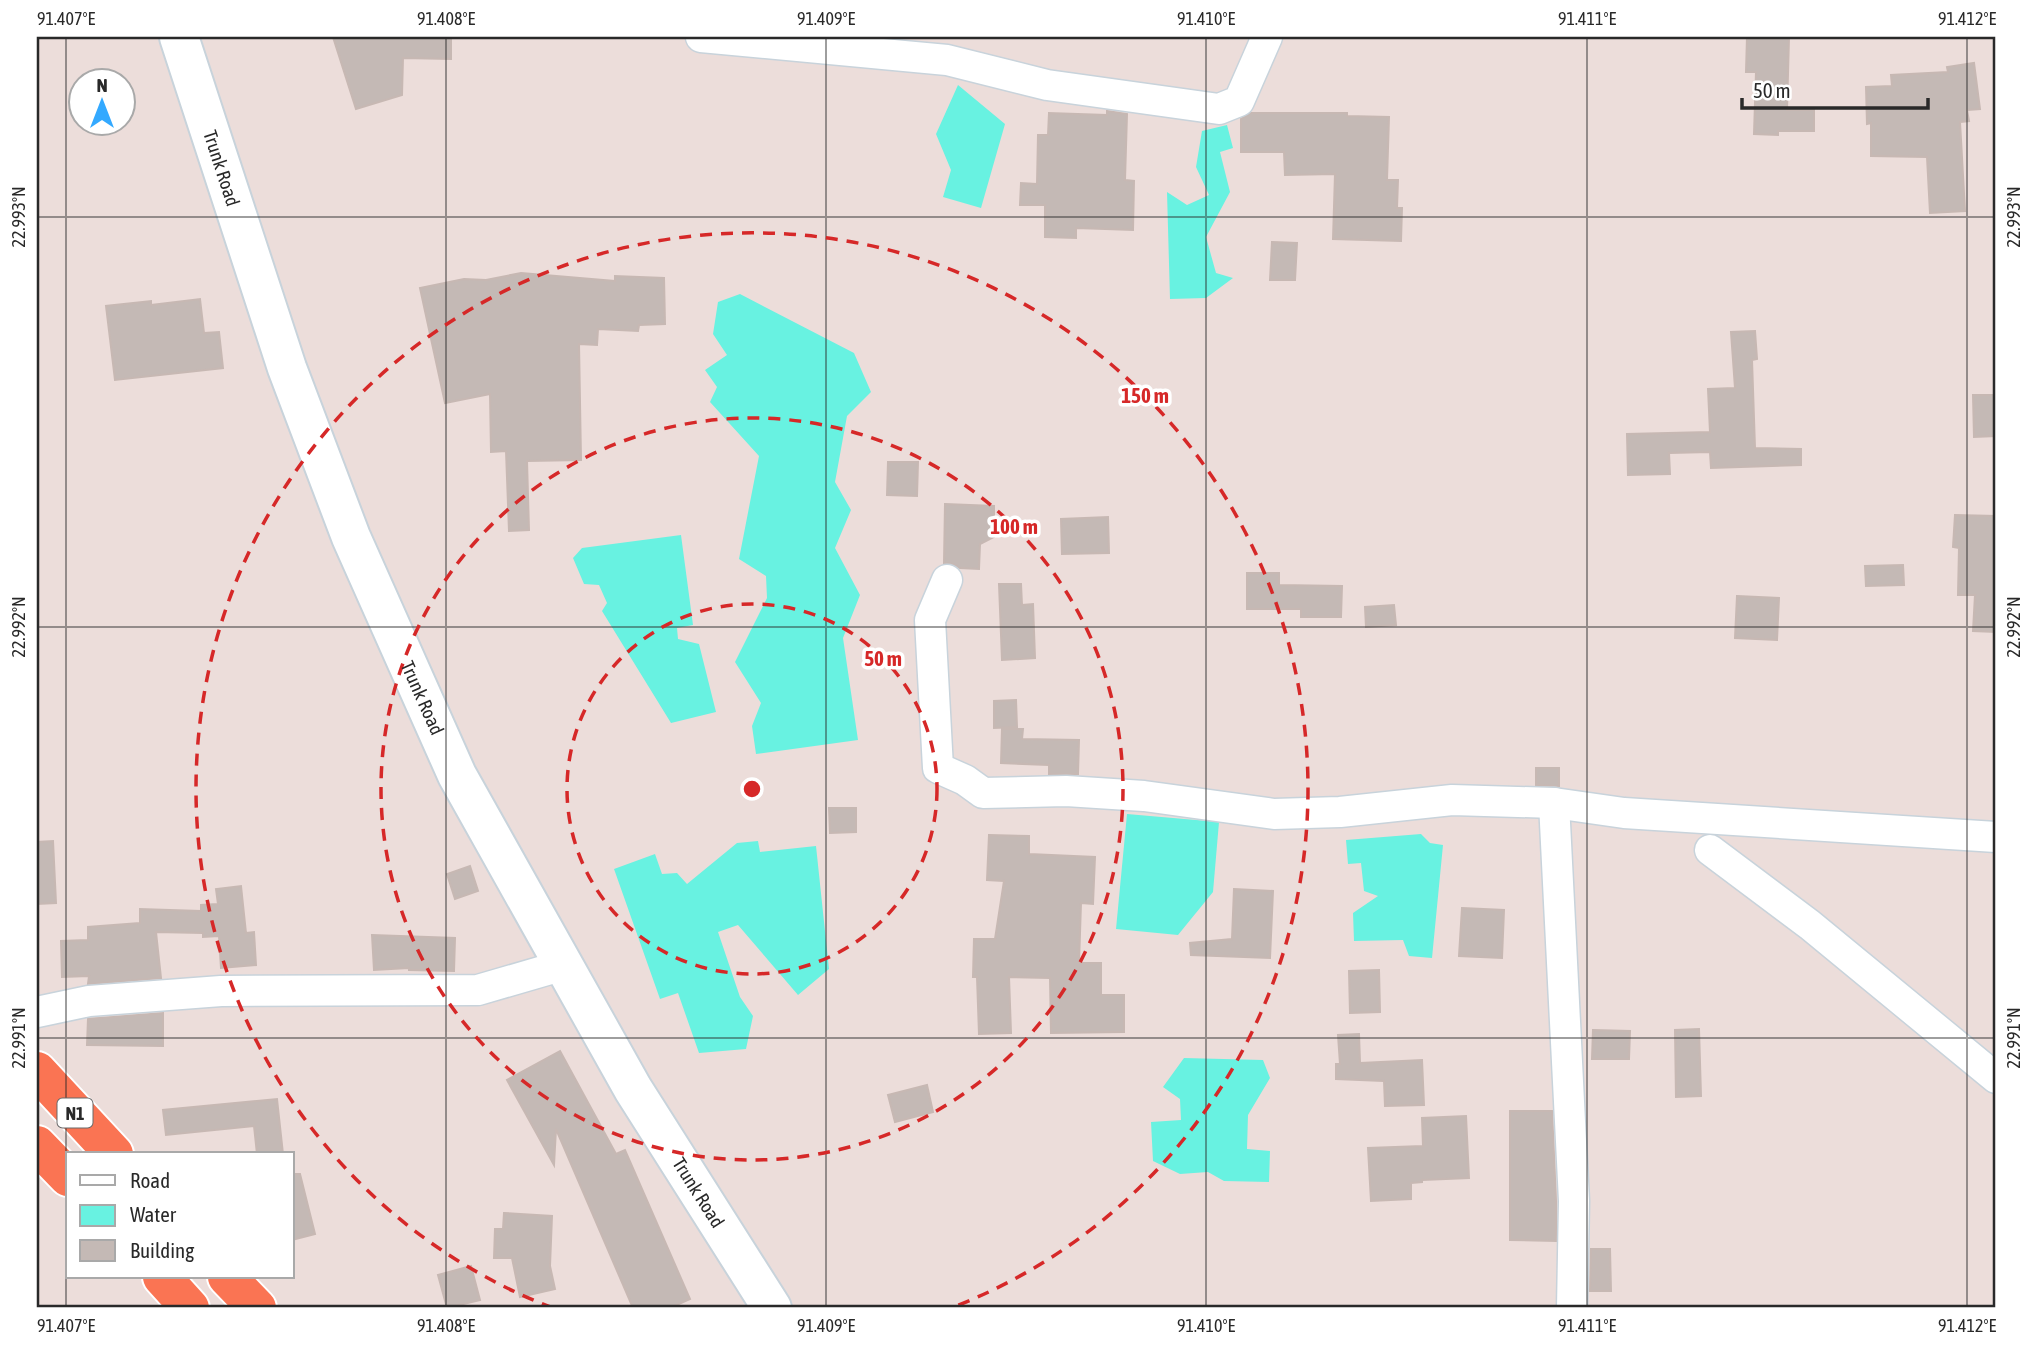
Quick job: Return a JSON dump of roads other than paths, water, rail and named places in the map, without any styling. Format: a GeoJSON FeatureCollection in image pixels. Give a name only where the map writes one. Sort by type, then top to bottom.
{"type":"FeatureCollection","features":[{"type":"Feature","properties":{"kind":"highway","name":"N1"},"geometry":{"type":"LineString","coordinates":[[37,1071],[112,1152]]}},
{"type":"Feature","properties":{"kind":"highway","name":"N1"},"geometry":{"type":"LineString","coordinates":[[37,1145],[66,1175]]}},
{"type":"Feature","properties":{"kind":"highway"},"geometry":{"type":"LineString","coordinates":[[163,1278],[190,1308]]}},
{"type":"Feature","properties":{"kind":"highway"},"geometry":{"type":"LineString","coordinates":[[228,1278],[257,1308]]}},
{"type":"Feature","properties":{"kind":"main road","name":"Trunk Road"},"geometry":{"type":"LineString","coordinates":[[179,37],[287,368],[351,537],[457,775],[633,1089],[772,1308]]}},
{"type":"Feature","properties":{"kind":"street"},"geometry":{"type":"LineString","coordinates":[[701,37],[947,60],[1047,85],[1219,109],[1239,102],[1267,37]]}},
{"type":"Feature","properties":{"kind":"street"},"geometry":{"type":"LineString","coordinates":[[947,580],[930,621],[938,768],[965,780],[982,793],[1066,791],[1144,796],[1274,814],[1340,812],[1452,800],[1554,803],[1624,813],[1996,836]]}},
{"type":"Feature","properties":{"kind":"street"},"geometry":{"type":"LineString","coordinates":[[1554,803],[1574,1201],[1572,1308]]}},
{"type":"Feature","properties":{"kind":"street"},"geometry":{"type":"LineString","coordinates":[[1710,850],[1810,925],[1996,1078]]}},
{"type":"Feature","properties":{"kind":"street"},"geometry":{"type":"LineString","coordinates":[[37,1012],[89,1001],[221,991],[478,990],[564,965]]}},
{"type":"Feature","properties":{"kind":"water"},"geometry":{"type":"Polygon","coordinates":[[[958,85],[1005,124],[981,208],[943,197],[951,170],[936,134],[958,85]]]}},
{"type":"Feature","properties":{"kind":"water"},"geometry":{"type":"Polygon","coordinates":[[[1227,125],[1233,148],[1220,152],[1230,192],[1206,237],[1216,273],[1233,278],[1206,298],[1170,299],[1167,192],[1187,205],[1209,195],[1196,167],[1202,131],[1227,125]]]}},
{"type":"Feature","properties":{"kind":"water"},"geometry":{"type":"Polygon","coordinates":[[[740,294],[854,353],[871,392],[847,416],[835,482],[851,510],[835,548],[860,595],[843,638],[858,740],[756,754],[752,726],[761,703],[735,662],[767,598],[766,576],[739,559],[759,456],[710,402],[717,387],[705,370],[727,355],[713,334],[718,302],[740,294]]]}},
{"type":"Feature","properties":{"kind":"water"},"geometry":{"type":"Polygon","coordinates":[[[681,535],[693,625],[677,628],[678,639],[699,644],[716,712],[671,723],[602,611],[607,603],[599,585],[584,584],[573,558],[582,548],[681,535]]]}},
{"type":"Feature","properties":{"kind":"water"},"geometry":{"type":"Polygon","coordinates":[[[1127,814],[1219,822],[1213,892],[1178,935],[1116,929],[1127,814]]]}},
{"type":"Feature","properties":{"kind":"water"},"geometry":{"type":"Polygon","coordinates":[[[1421,834],[1430,843],[1443,845],[1432,958],[1409,956],[1403,940],[1354,941],[1353,913],[1378,896],[1364,891],[1361,863],[1348,864],[1346,840],[1421,834]]]}},
{"type":"Feature","properties":{"kind":"water"},"geometry":{"type":"Polygon","coordinates":[[[758,841],[760,852],[816,846],[829,969],[798,995],[738,925],[718,932],[740,997],[753,1016],[746,1049],[699,1053],[678,993],[660,999],[614,869],[655,854],[662,874],[677,873],[687,884],[737,843],[758,841]]]}},
{"type":"Feature","properties":{"kind":"water"},"geometry":{"type":"Polygon","coordinates":[[[1184,1058],[1263,1060],[1270,1078],[1248,1115],[1247,1149],[1270,1151],[1269,1182],[1224,1181],[1208,1172],[1180,1174],[1153,1161],[1151,1122],[1181,1120],[1180,1099],[1163,1087],[1184,1058]]]}}]}
